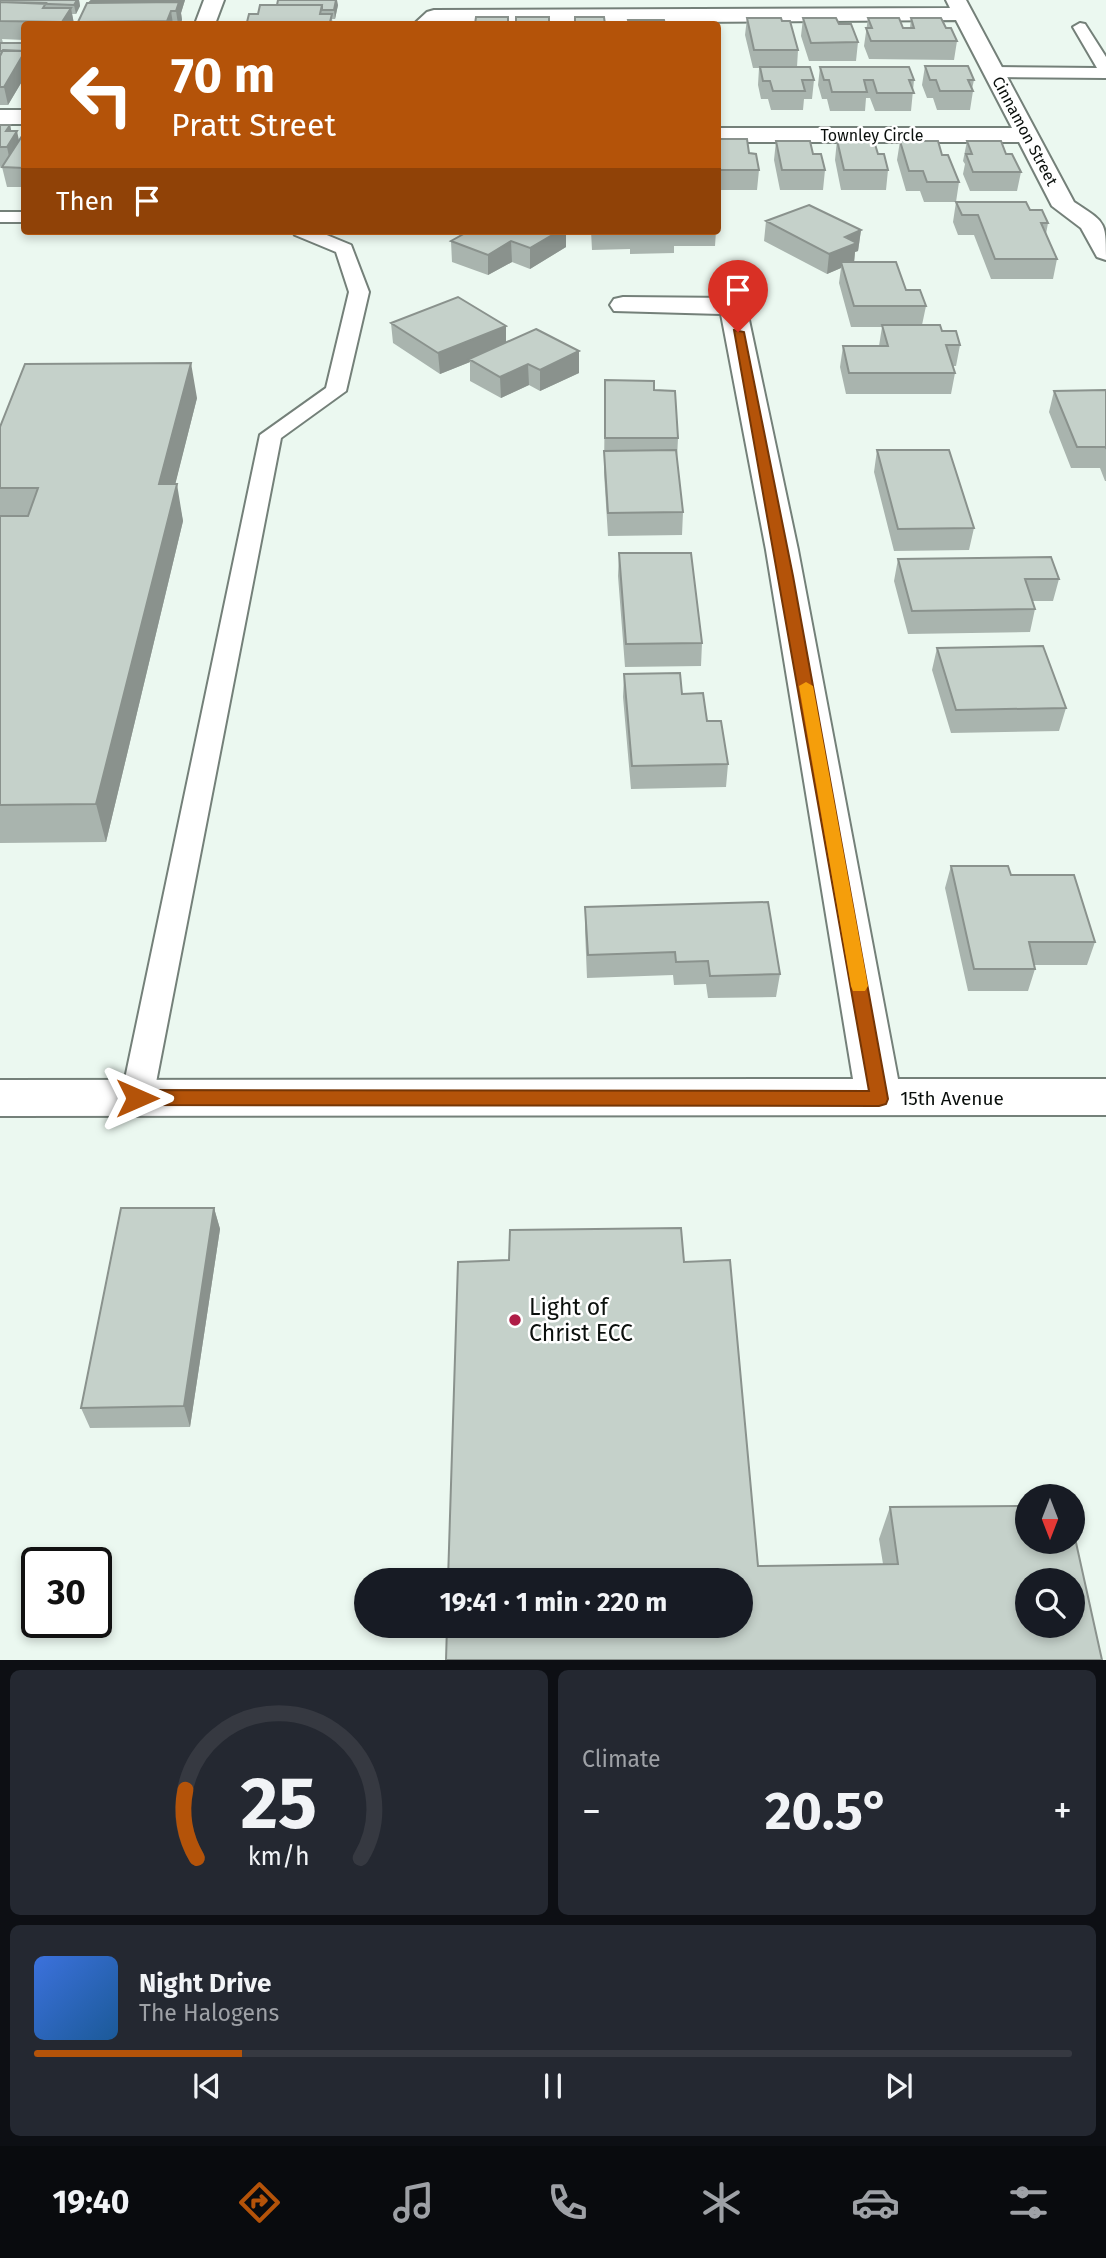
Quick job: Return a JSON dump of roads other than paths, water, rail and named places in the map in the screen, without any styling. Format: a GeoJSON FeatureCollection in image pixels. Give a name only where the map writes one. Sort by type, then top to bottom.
{"type":"FeatureCollection","features":[{"type":"Feature","properties":{"kind":"street"},"geometry":{"type":"LineString","coordinates":[[206,21],[214,0]]}},
{"type":"Feature","properties":{"kind":"street"},"geometry":{"type":"LineString","coordinates":[[428,21],[434,16],[959,7]]}},
{"type":"Feature","properties":{"kind":"street","name":"Cinnamon Street"},"geometry":{"type":"LineString","coordinates":[[959,7],[1064,206],[1091,224],[1106,252]]}},
{"type":"Feature","properties":{"kind":"street"},"geometry":{"type":"LineString","coordinates":[[0,117],[21,117]]}},
{"type":"Feature","properties":{"kind":"street","name":"Townley Circle"},"geometry":{"type":"LineString","coordinates":[[721,135],[1027,135]]}},
{"type":"Feature","properties":{"kind":"street"},"geometry":{"type":"LineString","coordinates":[[1064,206],[1106,206]]}},
{"type":"Feature","properties":{"kind":"street"},"geometry":{"type":"LineString","coordinates":[[623,305],[733,306],[786,577],[879,1099]]}},
{"type":"Feature","properties":{"kind":"street","name":"15th Avenue"},"geometry":{"type":"LineString","coordinates":[[0,1098],[1106,1097]]}},
{"type":"Feature","properties":{"kind":"lane"},"geometry":{"type":"LineString","coordinates":[[1080,27],[1106,71]]}},
{"type":"Feature","properties":{"kind":"lane"},"geometry":{"type":"LineString","coordinates":[[993,72],[1106,71]]}},
{"type":"Feature","properties":{"kind":"lane"},"geometry":{"type":"LineString","coordinates":[[0,217],[21,217]]}},
{"type":"Feature","properties":{"kind":"lane"},"geometry":{"type":"LineString","coordinates":[[137,1098],[271,435],[336,391],[359,292],[344,249],[311,235]]}},
{"type":"Feature","properties":{"kind":"place","name":"Light of Christ ECC"},"geometry":{"type":"Point","coordinates":[515,1320]}}]}
